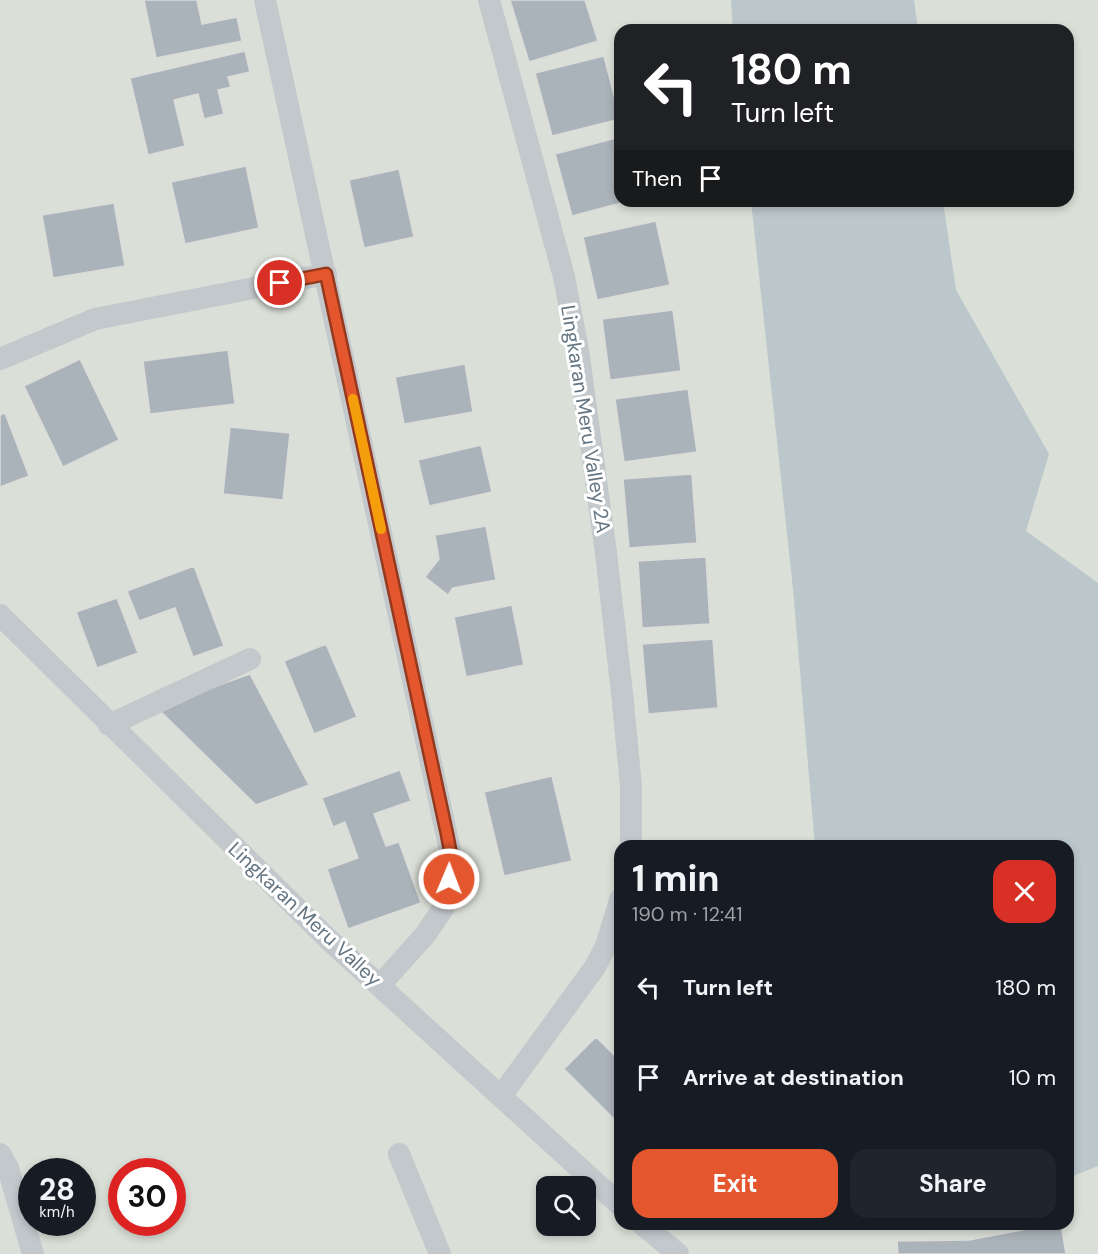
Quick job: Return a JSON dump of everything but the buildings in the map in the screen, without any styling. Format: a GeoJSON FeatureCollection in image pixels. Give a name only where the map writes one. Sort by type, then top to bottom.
{"type":"FeatureCollection","features":[{"type":"Feature","properties":{"kind":"street"},"geometry":{"type":"LineString","coordinates":[[265,0],[451,855],[444,906],[425,935],[380,985]]}},
{"type":"Feature","properties":{"kind":"street","name":"Lingkaran Meru Valley 2A"},"geometry":{"type":"LineString","coordinates":[[489,0],[561,267],[578,350],[606,553],[622,693],[631,786],[631,840]]}},
{"type":"Feature","properties":{"kind":"street"},"geometry":{"type":"LineString","coordinates":[[0,359],[94,319],[326,274]]}},
{"type":"Feature","properties":{"kind":"street","name":"Lingkaran Meru Valley"},"geometry":{"type":"LineString","coordinates":[[0,615],[327,938],[614,1200]]}},
{"type":"Feature","properties":{"kind":"street"},"geometry":{"type":"LineString","coordinates":[[109,724],[250,659]]}},
{"type":"Feature","properties":{"kind":"street"},"geometry":{"type":"LineString","coordinates":[[501,1096],[596,967],[606,946],[614,920]]}},
{"type":"Feature","properties":{"kind":"street"},"geometry":{"type":"LineString","coordinates":[[0,1154],[8,1168],[33,1254]]}},
{"type":"Feature","properties":{"kind":"street"},"geometry":{"type":"LineString","coordinates":[[399,1154],[440,1254]]}},
{"type":"Feature","properties":{"kind":"street"},"geometry":{"type":"LineString","coordinates":[[649,1230],[678,1254]]}},
{"type":"Feature","properties":{"kind":"shaded area"},"geometry":{"type":"Polygon","coordinates":[[[0,0],[1098,0],[1098,1254],[0,1254],[0,0]]]}},
{"type":"Feature","properties":{"kind":"shaded area"},"geometry":{"type":"Polygon","coordinates":[[[731,0],[914,0],[917,24],[733,24],[731,0]]]}},
{"type":"Feature","properties":{"kind":"shaded area"},"geometry":{"type":"Polygon","coordinates":[[[752,207],[944,207],[956,290],[1049,454],[1026,531],[1098,583],[1098,1166],[1074,1176],[1074,840],[814,840],[793,589],[752,207]]]}},
{"type":"Feature","properties":{"kind":"slow traffic"},"geometry":{"type":"LineString","coordinates":[[353,399],[381,529]]}},
{"type":"Feature","properties":{"kind":"route"},"geometry":{"type":"LineString","coordinates":[[280,283],[326,274],[447,834],[451,855],[449,879]]}}]}
